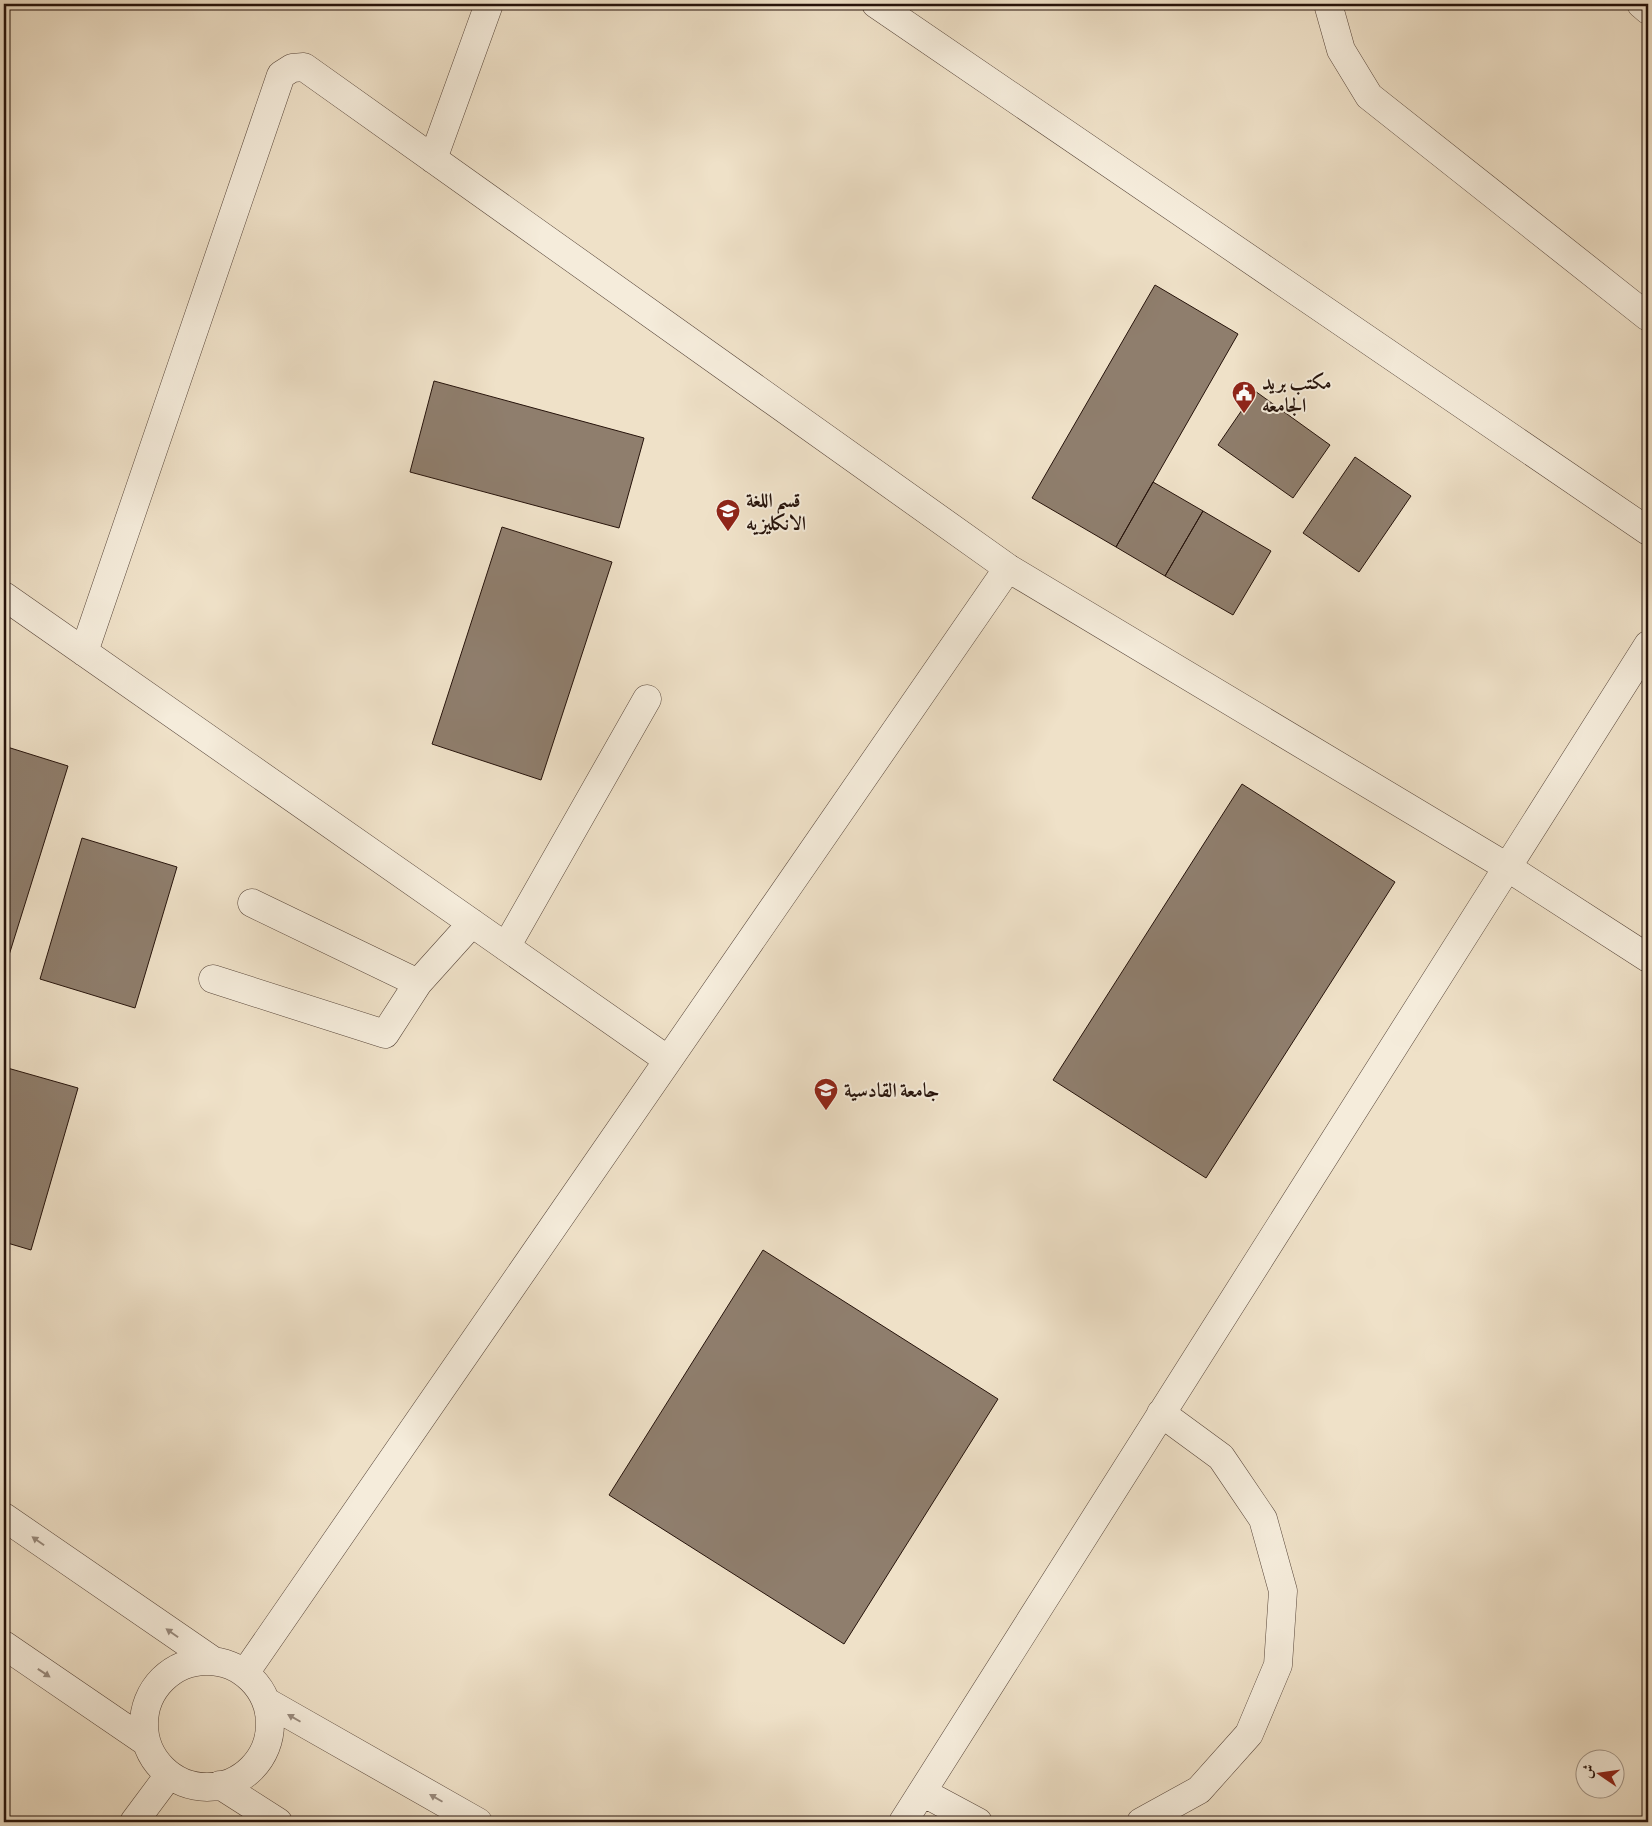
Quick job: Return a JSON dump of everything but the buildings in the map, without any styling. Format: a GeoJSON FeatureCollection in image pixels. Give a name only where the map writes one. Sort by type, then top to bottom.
{"type":"FeatureCollection","features":[{"type":"Feature","properties":{"kind":"street"},"geometry":{"type":"LineString","coordinates":[[433,159],[489,4]]}},
{"type":"Feature","properties":{"kind":"street"},"geometry":{"type":"LineString","coordinates":[[876,4],[1648,531]]}},
{"type":"Feature","properties":{"kind":"street"},"geometry":{"type":"LineString","coordinates":[[1328,4],[1341,50],[1369,96],[1648,317]]}},
{"type":"Feature","properties":{"kind":"street"},"geometry":{"type":"LineString","coordinates":[[1640,4],[1648,10]]}},
{"type":"Feature","properties":{"kind":"street"},"geometry":{"type":"LineString","coordinates":[[84,652],[280,75],[292,68],[304,67],[1008,568],[1508,867],[1648,958]]}},
{"type":"Feature","properties":{"kind":"street"},"geometry":{"type":"LineString","coordinates":[[245,1673],[1008,568]]}},
{"type":"Feature","properties":{"kind":"street"},"geometry":{"type":"LineString","coordinates":[[4,596],[668,1060]]}},
{"type":"Feature","properties":{"kind":"street"},"geometry":{"type":"LineString","coordinates":[[903,1822],[1648,645]]}},
{"type":"Feature","properties":{"kind":"street"},"geometry":{"type":"LineString","coordinates":[[506,947],[648,699]]}},
{"type":"Feature","properties":{"kind":"street"},"geometry":{"type":"LineString","coordinates":[[252,903],[418,983]]}},
{"type":"Feature","properties":{"kind":"street"},"geometry":{"type":"LineString","coordinates":[[213,979],[385,1034],[418,983],[472,923]]}},
{"type":"Feature","properties":{"kind":"street"},"geometry":{"type":"LineString","coordinates":[[1141,1822],[1199,1790],[1249,1734],[1278,1666],[1283,1591],[1263,1519],[1221,1457],[1161,1413]]}},
{"type":"Feature","properties":{"kind":"street"},"geometry":{"type":"LineString","coordinates":[[4,1517],[212,1660]]}},
{"type":"Feature","properties":{"kind":"street"},"geometry":{"type":"LineString","coordinates":[[4,1645],[146,1742]]}},
{"type":"Feature","properties":{"kind":"street"},"geometry":{"type":"LineString","coordinates":[[212,1660],[229,1664],[245,1673],[258,1686],[267,1702],[270,1720],[268,1738],[262,1754],[251,1769],[236,1779],[220,1785],[201,1787],[184,1783],[169,1775],[155,1761],[146,1742],[143,1728],[145,1710],[151,1693],[162,1678],[177,1668],[194,1661],[212,1660]]}},
{"type":"Feature","properties":{"kind":"street"},"geometry":{"type":"LineString","coordinates":[[267,1702],[478,1822]]}},
{"type":"Feature","properties":{"kind":"street"},"geometry":{"type":"LineString","coordinates":[[134,1822],[169,1775]]}},
{"type":"Feature","properties":{"kind":"street"},"geometry":{"type":"LineString","coordinates":[[220,1785],[278,1822]]}},
{"type":"Feature","properties":{"kind":"street"},"geometry":{"type":"LineString","coordinates":[[922,1792],[978,1822]]}},
{"type":"Feature","properties":{"kind":"place","name":"مكتب بريد الجامعه"},"geometry":{"type":"Point","coordinates":[1244,414]}},
{"type":"Feature","properties":{"kind":"place","name":"قسم اللغة الانكليزيه"},"geometry":{"type":"Point","coordinates":[728,532]}},
{"type":"Feature","properties":{"kind":"place","name":"جامعة القادسية"},"geometry":{"type":"Point","coordinates":[826,1111]}}]}
